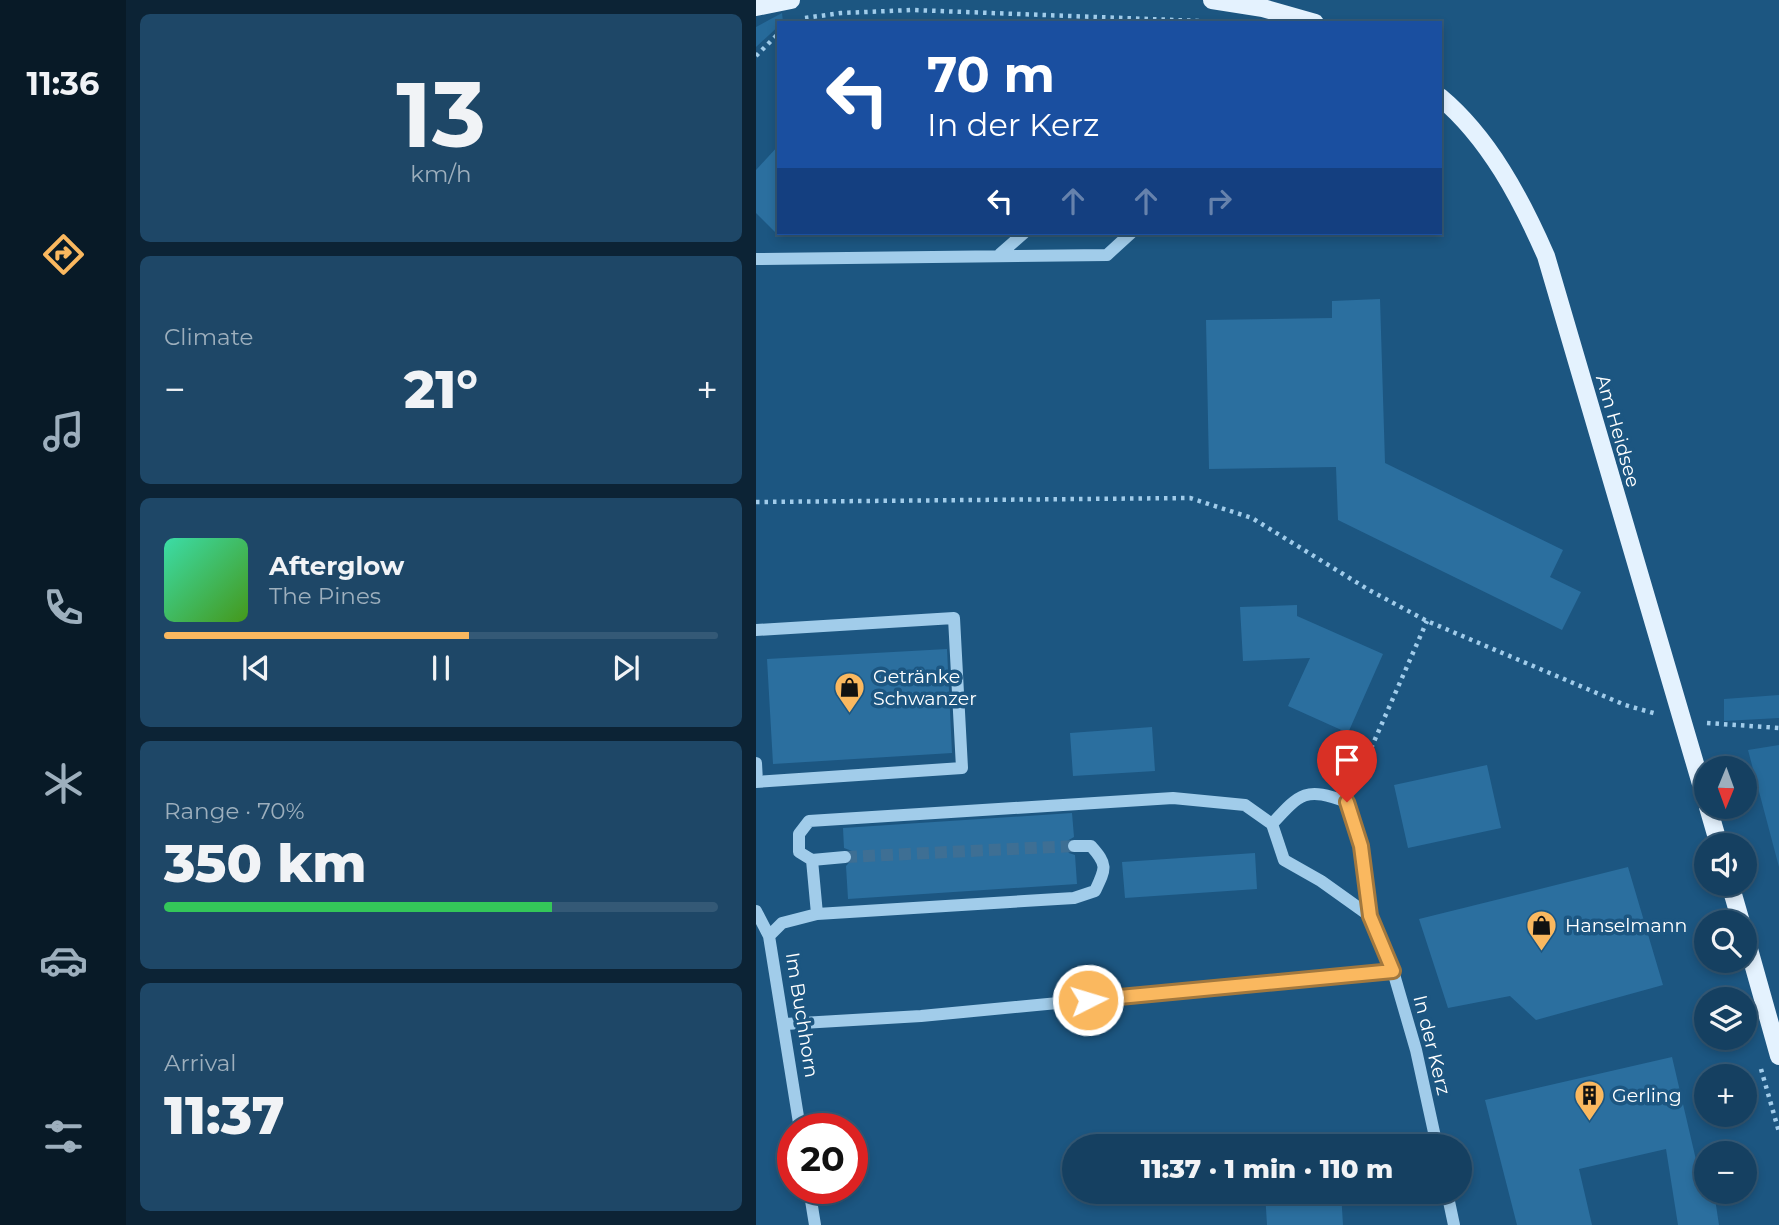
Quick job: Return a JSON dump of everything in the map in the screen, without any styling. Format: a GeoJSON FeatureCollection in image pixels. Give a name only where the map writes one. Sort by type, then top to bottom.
{"type":"FeatureCollection","features":[{"type":"Feature","properties":{"kind":"main road"},"geometry":{"type":"LineString","coordinates":[[756,7],[791,0]]}},
{"type":"Feature","properties":{"kind":"main road"},"geometry":{"type":"LineString","coordinates":[[1212,0],[1263,8],[1308,21]]}},
{"type":"Feature","properties":{"kind":"main road","name":"Am Heidsee"},"geometry":{"type":"LineString","coordinates":[[1442,99],[1468,126],[1502,171],[1526,210],[1546,256],[1694,764]]}},
{"type":"Feature","properties":{"kind":"main road"},"geometry":{"type":"LineString","coordinates":[[1756,973],[1779,1056]]}},
{"type":"Feature","properties":{"kind":"street"},"geometry":{"type":"LineString","coordinates":[[1000,254],[1022,235]]}},
{"type":"Feature","properties":{"kind":"street"},"geometry":{"type":"LineString","coordinates":[[756,259],[1000,254],[1107,255],[1129,235]]}},
{"type":"Feature","properties":{"kind":"street"},"geometry":{"type":"LineString","coordinates":[[756,631],[954,618],[962,768],[757,782],[756,763]]}},
{"type":"Feature","properties":{"kind":"street"},"geometry":{"type":"LineString","coordinates":[[1272,824],[1296,797],[1317,791],[1347,802]]}},
{"type":"Feature","properties":{"kind":"street"},"geometry":{"type":"LineString","coordinates":[[845,857],[813,860],[799,852],[799,834],[809,821],[1173,797],[1245,805],[1272,824],[1284,860],[1321,881],[1370,916]]}},
{"type":"Feature","properties":{"kind":"street","name":"In der Kerz"},"geometry":{"type":"LineString","coordinates":[[1347,802],[1361,846],[1370,916],[1393,971],[1416,1050],[1434,1134]]}},
{"type":"Feature","properties":{"kind":"street"},"geometry":{"type":"LineString","coordinates":[[769,936],[782,923],[817,914],[1074,898],[1096,891],[1104,872],[1104,860],[1091,846],[1074,846]]}},
{"type":"Feature","properties":{"kind":"street"},"geometry":{"type":"LineString","coordinates":[[813,860],[817,914]]}},
{"type":"Feature","properties":{"kind":"street","name":"Im Buchhorn"},"geometry":{"type":"LineString","coordinates":[[756,911],[769,936],[798,1113]]}},
{"type":"Feature","properties":{"kind":"street"},"geometry":{"type":"LineString","coordinates":[[785,1024],[921,1016],[1393,971]]}},
{"type":"Feature","properties":{"kind":"street"},"geometry":{"type":"LineString","coordinates":[[812,1204],[815,1225]]}},
{"type":"Feature","properties":{"kind":"street"},"geometry":{"type":"LineString","coordinates":[[1450,1204],[1454,1225]]}},
{"type":"Feature","properties":{"kind":"path"},"geometry":{"type":"LineString","coordinates":[[792,20],[841,13],[913,10],[1119,15],[1203,21]]}},
{"type":"Feature","properties":{"kind":"path"},"geometry":{"type":"LineString","coordinates":[[756,56],[777,35]]}},
{"type":"Feature","properties":{"kind":"path"},"geometry":{"type":"LineString","coordinates":[[756,502],[1190,498],[1252,518],[1370,590],[1427,621],[1625,705],[1680,720],[1779,728]]}},
{"type":"Feature","properties":{"kind":"path"},"geometry":{"type":"LineString","coordinates":[[1347,802],[1427,621]]}},
{"type":"Feature","properties":{"kind":"shaded area"},"geometry":{"type":"Polygon","coordinates":[[[782,13],[783,21],[777,21],[777,28],[756,47],[756,27],[782,13]]]}},
{"type":"Feature","properties":{"kind":"shaded area"},"geometry":{"type":"Polygon","coordinates":[[[1779,695],[1779,718],[1724,721],[1724,699],[1779,695]]]}},
{"type":"Feature","properties":{"kind":"shaded area"},"geometry":{"type":"Polygon","coordinates":[[[1779,745],[1779,867],[1757,784],[1757,756],[1750,756],[1748,750],[1779,745]]]}},
{"type":"Feature","properties":{"kind":"building"},"geometry":{"type":"Polygon","coordinates":[[[777,147],[777,234],[756,213],[756,170],[777,147]]]}},
{"type":"Feature","properties":{"kind":"building"},"geometry":{"type":"Polygon","coordinates":[[[1380,299],[1385,463],[1563,550],[1550,577],[1581,592],[1562,630],[1338,520],[1336,467],[1209,469],[1206,320],[1332,318],[1332,301],[1380,299]]]}},
{"type":"Feature","properties":{"kind":"building"},"geometry":{"type":"Polygon","coordinates":[[[1297,605],[1297,616],[1383,654],[1348,733],[1288,706],[1310,658],[1243,661],[1240,607],[1297,605]]]}},
{"type":"Feature","properties":{"kind":"building"},"geometry":{"type":"Polygon","coordinates":[[[947,649],[952,753],[773,764],[767,659],[947,649]]]}},
{"type":"Feature","properties":{"kind":"building"},"geometry":{"type":"Polygon","coordinates":[[[1152,727],[1155,771],[1073,776],[1070,733],[1152,727]]]}},
{"type":"Feature","properties":{"kind":"building"},"geometry":{"type":"Polygon","coordinates":[[[1487,765],[1501,828],[1408,848],[1394,785],[1487,765]]]}},
{"type":"Feature","properties":{"kind":"building"},"geometry":{"type":"Polygon","coordinates":[[[1072,813],[1074,837],[1067,841],[1065,847],[1069,853],[1075,855],[1077,884],[848,899],[846,866],[854,857],[852,851],[844,848],[843,828],[1072,813]]]}},
{"type":"Feature","properties":{"kind":"building"},"geometry":{"type":"Polygon","coordinates":[[[1255,853],[1257,889],[1125,898],[1122,862],[1255,853]]]}},
{"type":"Feature","properties":{"kind":"building","name":"Hanselmann"},"geometry":{"type":"Polygon","coordinates":[[[1628,867],[1663,985],[1536,1020],[1510,996],[1448,1008],[1419,919],[1628,867]]]}},
{"type":"Feature","properties":{"kind":"building","name":"Gerling"},"geometry":{"type":"Polygon","coordinates":[[[1672,1057],[1694,1151],[1694,1204],[1716,1204],[1719,1225],[1678,1225],[1666,1149],[1579,1169],[1592,1225],[1517,1225],[1485,1100],[1672,1057]]]}},
{"type":"Feature","properties":{"kind":"building"},"geometry":{"type":"Polygon","coordinates":[[[1266,1204],[1342,1204],[1343,1225],[1267,1225],[1266,1204]]]}},
{"type":"Feature","properties":{"kind":"tunnel"},"geometry":{"type":"LineString","coordinates":[[845,857],[1074,846]]}},
{"type":"Feature","properties":{"kind":"place","name":"Getränke Schwanzer"},"geometry":{"type":"Point","coordinates":[850,714]}},
{"type":"Feature","properties":{"kind":"place","name":"Hanselmann"},"geometry":{"type":"Point","coordinates":[1542,952]}},
{"type":"Feature","properties":{"kind":"place","name":"Gerling"},"geometry":{"type":"Point","coordinates":[1589,1122]}},
{"type":"Feature","properties":{"kind":"route"},"geometry":{"type":"LineString","coordinates":[[1088,1000],[1393,971],[1370,916],[1361,846],[1347,802]]}}]}
